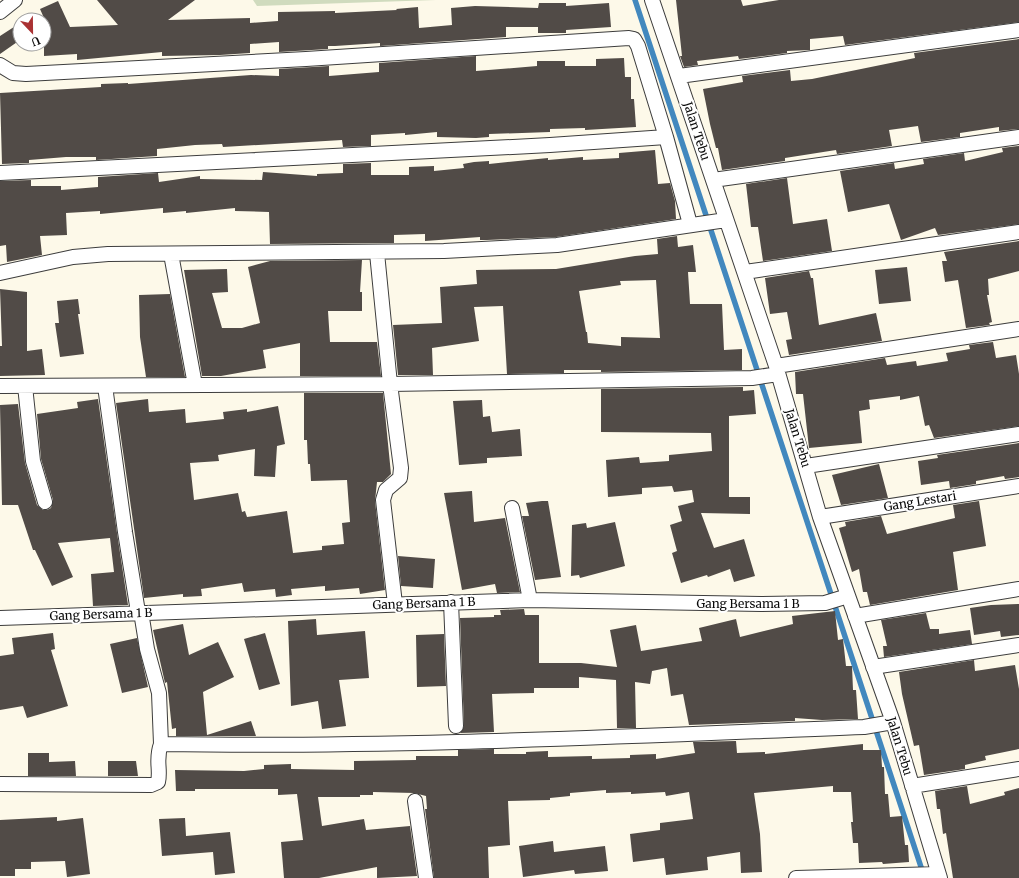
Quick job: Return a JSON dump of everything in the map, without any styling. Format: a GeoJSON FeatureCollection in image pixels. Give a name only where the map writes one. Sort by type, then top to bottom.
{"type":"FeatureCollection","features":[{"type":"Feature","properties":{"kind":"street"},"geometry":{"type":"LineString","coordinates":[[0,12],[15,0]]}},
{"type":"Feature","properties":{"kind":"street","name":"Jalan Tebu"},"geometry":{"type":"LineString","coordinates":[[652,0],[713,180],[722,221],[745,272],[806,466],[844,597],[855,616],[873,667],[888,723],[912,786],[937,876]]}},
{"type":"Feature","properties":{"kind":"street"},"geometry":{"type":"LineString","coordinates":[[679,76],[1019,30]]}},
{"type":"Feature","properties":{"kind":"street"},"geometry":{"type":"LineString","coordinates":[[0,64],[13,73],[26,74],[306,59],[629,38],[634,40],[638,46],[693,224]]}},
{"type":"Feature","properties":{"kind":"street"},"geometry":{"type":"LineString","coordinates":[[0,173],[550,145],[666,137]]}},
{"type":"Feature","properties":{"kind":"street"},"geometry":{"type":"LineString","coordinates":[[713,180],[1019,137]]}},
{"type":"Feature","properties":{"kind":"street"},"geometry":{"type":"LineString","coordinates":[[0,273],[73,257],[108,254],[377,253],[557,245],[693,224],[722,221]]}},
{"type":"Feature","properties":{"kind":"street"},"geometry":{"type":"LineString","coordinates":[[745,272],[1019,232]]}},
{"type":"Feature","properties":{"kind":"street"},"geometry":{"type":"LineString","coordinates":[[377,253],[390,384],[401,474],[396,482],[386,490],[383,507],[396,604]]}},
{"type":"Feature","properties":{"kind":"street"},"geometry":{"type":"LineString","coordinates":[[171,254],[195,385]]}},
{"type":"Feature","properties":{"kind":"street"},"geometry":{"type":"LineString","coordinates":[[0,386],[390,384],[752,378],[776,372],[1019,329]]}},
{"type":"Feature","properties":{"kind":"street"},"geometry":{"type":"LineString","coordinates":[[25,386],[33,461],[44,502]]}},
{"type":"Feature","properties":{"kind":"street"},"geometry":{"type":"LineString","coordinates":[[0,784],[151,785],[158,782],[157,757],[161,744],[159,693],[139,612],[125,532],[105,386]]}},
{"type":"Feature","properties":{"kind":"street"},"geometry":{"type":"LineString","coordinates":[[806,466],[1019,434]]}},
{"type":"Feature","properties":{"kind":"street","name":"Gang Lestari"},"geometry":{"type":"LineString","coordinates":[[820,517],[1019,486]]}},
{"type":"Feature","properties":{"kind":"street"},"geometry":{"type":"LineString","coordinates":[[512,508],[530,600]]}},
{"type":"Feature","properties":{"kind":"street"},"geometry":{"type":"LineString","coordinates":[[855,616],[1019,589]]}},
{"type":"Feature","properties":{"kind":"street","name":"Gang Bersama 1 B"},"geometry":{"type":"LineString","coordinates":[[0,618],[139,612],[530,600],[761,604],[825,603],[844,597]]}},
{"type":"Feature","properties":{"kind":"street"},"geometry":{"type":"LineString","coordinates":[[451,602],[456,726]]}},
{"type":"Feature","properties":{"kind":"street"},"geometry":{"type":"LineString","coordinates":[[873,667],[1019,645]]}},
{"type":"Feature","properties":{"kind":"street"},"geometry":{"type":"LineString","coordinates":[[161,744],[224,746],[386,745],[864,727],[888,723]]}},
{"type":"Feature","properties":{"kind":"street"},"geometry":{"type":"LineString","coordinates":[[912,786],[1019,769]]}},
{"type":"Feature","properties":{"kind":"street"},"geometry":{"type":"LineString","coordinates":[[415,802],[426,878]]}},
{"type":"Feature","properties":{"kind":"street"},"geometry":{"type":"LineString","coordinates":[[796,878],[916,875],[937,876]]}},
{"type":"Feature","properties":{"kind":"green space"},"geometry":{"type":"Polygon","coordinates":[[[253,0],[436,0],[257,6],[253,0]]]}},
{"type":"Feature","properties":{"kind":"building"},"geometry":{"type":"Polygon","coordinates":[[[97,0],[195,0],[168,20],[250,18],[250,23],[278,21],[278,12],[335,11],[335,13],[397,10],[396,9],[418,7],[419,28],[452,25],[451,8],[475,6],[538,8],[539,3],[566,3],[566,6],[609,3],[611,27],[566,30],[566,33],[538,33],[538,27],[506,27],[506,37],[380,46],[380,43],[328,46],[328,49],[279,52],[279,42],[250,44],[250,53],[220,55],[162,56],[162,52],[77,60],[77,54],[44,56],[44,52],[52,52],[52,12],[41,12],[40,9],[58,1],[70,27],[118,25],[97,0]]]}},
{"type":"Feature","properties":{"kind":"building"},"geometry":{"type":"Polygon","coordinates":[[[676,0],[741,0],[743,6],[779,0],[1019,0],[1019,22],[845,45],[843,36],[810,39],[810,50],[787,51],[787,53],[739,59],[738,56],[697,61],[698,65],[684,67],[680,56],[682,56],[676,0]]]}},
{"type":"Feature","properties":{"kind":"building"},"geometry":{"type":"Polygon","coordinates":[[[12,28],[12,46],[0,54],[0,36],[12,28]]]}},
{"type":"Feature","properties":{"kind":"building"},"geometry":{"type":"Polygon","coordinates":[[[1019,39],[1019,129],[999,131],[999,127],[960,133],[960,137],[921,142],[918,126],[889,130],[892,146],[837,154],[836,150],[785,158],[785,161],[722,170],[703,89],[743,82],[742,76],[790,70],[791,81],[812,79],[915,58],[914,53],[1019,39]]]}},
{"type":"Feature","properties":{"kind":"building"},"geometry":{"type":"Polygon","coordinates":[[[476,56],[476,71],[537,66],[537,61],[565,61],[565,66],[596,66],[596,59],[624,58],[625,77],[631,77],[631,99],[634,99],[636,127],[585,130],[585,128],[550,129],[550,132],[489,134],[489,137],[476,138],[437,137],[437,132],[405,135],[405,133],[371,135],[371,146],[343,147],[342,140],[223,147],[222,144],[195,145],[157,149],[157,156],[96,160],[96,157],[66,157],[29,160],[29,163],[2,164],[0,93],[101,87],[101,84],[128,84],[251,75],[279,76],[279,69],[329,66],[329,76],[379,72],[379,63],[476,56]]]}},
{"type":"Feature","properties":{"kind":"building"},"geometry":{"type":"Polygon","coordinates":[[[1019,146],[1019,224],[938,235],[935,228],[901,240],[889,204],[848,212],[840,171],[894,163],[895,169],[924,164],[923,159],[964,153],[965,161],[1003,152],[1002,148],[1019,146]]]}},
{"type":"Feature","properties":{"kind":"building"},"geometry":{"type":"Polygon","coordinates":[[[655,150],[658,184],[670,183],[675,201],[676,219],[556,237],[480,240],[480,237],[425,241],[425,234],[394,235],[394,243],[270,244],[269,212],[235,211],[235,208],[186,213],[186,211],[163,213],[163,208],[100,214],[100,211],[66,213],[67,235],[40,236],[42,255],[7,262],[6,245],[0,246],[0,181],[31,180],[31,186],[61,186],[61,190],[98,187],[98,177],[158,173],[159,182],[200,176],[200,179],[262,180],[263,172],[317,176],[317,174],[343,173],[343,164],[371,163],[371,175],[409,175],[409,167],[434,166],[434,171],[464,168],[463,164],[474,162],[489,161],[489,164],[548,158],[548,160],[583,157],[583,160],[619,158],[619,153],[655,150]]]}},
{"type":"Feature","properties":{"kind":"building"},"geometry":{"type":"Polygon","coordinates":[[[787,178],[793,224],[827,219],[832,251],[763,261],[758,227],[751,227],[746,184],[787,178]]]}},
{"type":"Feature","properties":{"kind":"building"},"geometry":{"type":"Polygon","coordinates":[[[677,236],[678,247],[693,245],[696,272],[688,272],[690,304],[722,304],[724,350],[742,349],[742,370],[601,372],[601,370],[564,370],[564,373],[507,374],[503,306],[474,307],[479,341],[432,348],[433,375],[398,375],[393,325],[442,323],[440,287],[477,284],[476,270],[556,269],[635,256],[658,254],[657,239],[677,236]],[[656,280],[620,281],[621,285],[579,291],[588,343],[621,346],[621,337],[660,338],[656,280]]]}},
{"type":"Feature","properties":{"kind":"building"},"geometry":{"type":"Polygon","coordinates":[[[1019,241],[1019,271],[988,279],[989,295],[987,295],[992,322],[989,323],[990,325],[966,328],[958,280],[945,282],[942,261],[947,261],[944,252],[1019,241]]]}},
{"type":"Feature","properties":{"kind":"building"},"geometry":{"type":"Polygon","coordinates":[[[362,260],[360,292],[362,292],[362,311],[328,311],[330,342],[377,342],[381,376],[300,376],[300,343],[263,350],[266,368],[221,376],[202,376],[184,270],[227,269],[228,292],[212,293],[222,328],[242,328],[260,323],[248,267],[270,261],[362,260]]]}},
{"type":"Feature","properties":{"kind":"building"},"geometry":{"type":"Polygon","coordinates":[[[907,267],[911,301],[879,304],[875,270],[907,267]]]}},
{"type":"Feature","properties":{"kind":"building"},"geometry":{"type":"Polygon","coordinates":[[[809,271],[811,278],[813,278],[819,325],[876,313],[882,341],[789,355],[786,340],[792,339],[787,312],[770,314],[765,278],[809,271]]]}},
{"type":"Feature","properties":{"kind":"building"},"geometry":{"type":"Polygon","coordinates":[[[0,289],[27,292],[27,351],[42,349],[45,375],[0,376],[0,346],[2,346],[0,289]]]}},
{"type":"Feature","properties":{"kind":"building"},"geometry":{"type":"Polygon","coordinates":[[[170,294],[185,377],[146,377],[140,337],[139,295],[170,294]]]}},
{"type":"Feature","properties":{"kind":"building"},"geometry":{"type":"Polygon","coordinates":[[[78,299],[80,314],[78,314],[84,354],[60,357],[55,323],[59,323],[57,301],[78,299]]]}},
{"type":"Feature","properties":{"kind":"building"},"geometry":{"type":"Polygon","coordinates":[[[993,342],[996,358],[1016,355],[1019,374],[1019,426],[934,438],[929,425],[925,426],[919,396],[900,400],[900,396],[869,400],[870,409],[859,411],[862,443],[809,448],[803,394],[796,394],[795,372],[885,358],[887,365],[916,361],[917,366],[948,361],[946,353],[970,349],[969,345],[993,342]]]}},
{"type":"Feature","properties":{"kind":"building"},"geometry":{"type":"Polygon","coordinates":[[[743,387],[743,391],[754,390],[756,414],[729,416],[729,497],[750,497],[750,514],[701,513],[714,548],[744,539],[755,576],[734,582],[730,569],[708,577],[707,575],[681,583],[672,553],[677,551],[670,525],[682,521],[678,506],[694,502],[692,490],[674,492],[672,486],[642,488],[642,494],[608,497],[606,460],[639,457],[640,463],[669,461],[669,455],[712,451],[711,433],[601,432],[601,389],[743,387]]]}},
{"type":"Feature","properties":{"kind":"building"},"geometry":{"type":"Polygon","coordinates":[[[304,393],[383,393],[391,474],[383,482],[377,482],[375,501],[385,590],[360,594],[359,588],[325,591],[325,586],[291,589],[292,595],[276,597],[275,589],[244,592],[242,583],[201,589],[202,596],[183,597],[183,594],[144,598],[116,403],[148,399],[149,412],[185,409],[186,423],[224,419],[223,412],[247,409],[247,412],[278,406],[285,444],[277,446],[275,477],[254,476],[255,449],[218,455],[219,461],[190,463],[194,500],[238,493],[242,512],[245,511],[247,517],[287,511],[293,553],[322,550],[322,546],[344,544],[342,523],[350,522],[347,480],[311,481],[310,464],[308,464],[307,440],[304,440],[304,393]]]}},
{"type":"Feature","properties":{"kind":"building"},"geometry":{"type":"Polygon","coordinates":[[[98,399],[128,605],[93,606],[91,574],[114,572],[110,538],[58,543],[73,577],[52,586],[35,550],[33,550],[18,505],[2,505],[0,405],[18,404],[25,463],[37,505],[43,510],[47,510],[51,508],[53,500],[41,459],[37,414],[78,408],[77,402],[98,399]]]}},
{"type":"Feature","properties":{"kind":"building"},"geometry":{"type":"Polygon","coordinates":[[[482,400],[483,417],[490,416],[492,432],[520,429],[522,456],[487,458],[487,463],[459,465],[453,401],[482,400]]]}},
{"type":"Feature","properties":{"kind":"building"},"geometry":{"type":"Polygon","coordinates":[[[1019,443],[1019,477],[1005,479],[1004,476],[976,481],[976,484],[950,488],[949,481],[921,485],[918,461],[938,458],[937,455],[1019,443]]]}},
{"type":"Feature","properties":{"kind":"building"},"geometry":{"type":"Polygon","coordinates":[[[879,464],[888,498],[841,505],[832,475],[879,464]]]}},
{"type":"Feature","properties":{"kind":"building"},"geometry":{"type":"Polygon","coordinates":[[[472,491],[474,522],[505,518],[520,592],[497,593],[495,584],[462,590],[444,493],[472,491]]]}},
{"type":"Feature","properties":{"kind":"building"},"geometry":{"type":"Polygon","coordinates":[[[548,501],[561,577],[535,580],[522,516],[529,516],[526,503],[548,501]]]}},
{"type":"Feature","properties":{"kind":"building"},"geometry":{"type":"Polygon","coordinates":[[[979,501],[986,546],[953,552],[958,590],[870,605],[867,592],[863,592],[859,569],[852,572],[839,528],[846,526],[845,522],[881,516],[887,534],[955,518],[953,505],[979,501]]]}},
{"type":"Feature","properties":{"kind":"building"},"geometry":{"type":"Polygon","coordinates":[[[615,522],[625,566],[580,578],[579,575],[571,576],[572,525],[586,523],[587,528],[615,522]]]}},
{"type":"Feature","properties":{"kind":"building"},"geometry":{"type":"Polygon","coordinates":[[[398,556],[435,559],[433,588],[401,586],[398,556]]]}},
{"type":"Feature","properties":{"kind":"building"},"geometry":{"type":"Polygon","coordinates":[[[1019,604],[1019,635],[1001,637],[1000,631],[974,635],[970,608],[991,605],[1019,604]]]}},
{"type":"Feature","properties":{"kind":"building"},"geometry":{"type":"Polygon","coordinates":[[[524,609],[525,615],[539,615],[539,663],[581,663],[617,667],[610,630],[636,625],[641,651],[702,641],[699,628],[736,619],[740,637],[793,624],[792,616],[835,611],[838,640],[843,639],[846,666],[852,666],[853,690],[856,690],[858,719],[822,720],[795,718],[795,721],[689,725],[683,694],[671,696],[667,668],[652,671],[650,684],[635,682],[636,728],[617,728],[616,680],[579,677],[579,688],[534,688],[534,693],[492,694],[494,732],[460,733],[464,726],[460,618],[494,617],[494,615],[501,615],[500,610],[524,609]]]}},
{"type":"Feature","properties":{"kind":"building"},"geometry":{"type":"Polygon","coordinates":[[[926,613],[930,629],[939,629],[939,634],[970,630],[972,644],[884,657],[883,646],[887,646],[881,620],[926,613]]]}},
{"type":"Feature","properties":{"kind":"building"},"geometry":{"type":"Polygon","coordinates":[[[316,619],[317,635],[365,631],[369,678],[339,680],[346,726],[322,729],[318,701],[291,706],[288,621],[316,619]]]}},
{"type":"Feature","properties":{"kind":"building"},"geometry":{"type":"Polygon","coordinates":[[[183,624],[189,655],[218,642],[234,677],[203,692],[207,735],[251,721],[256,736],[176,736],[176,728],[172,729],[167,682],[165,683],[153,630],[183,624]]]}},
{"type":"Feature","properties":{"kind":"building"},"geometry":{"type":"Polygon","coordinates":[[[53,633],[55,649],[51,650],[68,706],[27,718],[23,706],[0,710],[0,656],[14,654],[12,638],[53,633]]]}},
{"type":"Feature","properties":{"kind":"building"},"geometry":{"type":"Polygon","coordinates":[[[265,633],[280,684],[259,690],[244,639],[265,633]]]}},
{"type":"Feature","properties":{"kind":"building"},"geometry":{"type":"Polygon","coordinates":[[[444,634],[446,686],[417,687],[416,635],[444,634]]]}},
{"type":"Feature","properties":{"kind":"building"},"geometry":{"type":"Polygon","coordinates":[[[137,638],[148,687],[122,693],[110,644],[137,638]]]}},
{"type":"Feature","properties":{"kind":"building"},"geometry":{"type":"Polygon","coordinates":[[[974,660],[975,671],[1015,665],[1019,689],[1019,749],[985,756],[986,760],[965,765],[965,769],[924,775],[919,745],[914,746],[902,694],[899,672],[974,660]]]}},
{"type":"Feature","properties":{"kind":"building"},"geometry":{"type":"Polygon","coordinates":[[[736,741],[737,753],[765,752],[765,754],[863,744],[863,750],[881,750],[882,767],[884,767],[885,794],[888,794],[890,817],[902,816],[905,845],[908,845],[909,862],[883,864],[882,862],[859,863],[858,843],[853,843],[851,792],[833,792],[833,786],[754,793],[760,834],[762,872],[741,873],[740,852],[707,857],[708,870],[666,875],[664,858],[633,862],[630,834],[660,830],[660,823],[693,819],[689,792],[666,796],[665,792],[631,794],[631,792],[606,793],[606,790],[570,793],[570,796],[550,798],[550,800],[508,801],[510,845],[488,847],[489,878],[434,878],[425,809],[427,809],[426,796],[414,793],[373,792],[373,795],[360,795],[360,797],[318,797],[322,826],[364,819],[366,830],[410,826],[417,876],[377,878],[377,867],[319,878],[284,878],[281,842],[303,840],[297,794],[278,795],[278,789],[195,789],[195,791],[176,791],[175,770],[244,771],[264,769],[264,765],[291,764],[291,769],[354,770],[354,761],[416,760],[416,756],[458,756],[458,750],[494,749],[494,754],[526,754],[526,752],[548,751],[548,757],[592,756],[592,759],[630,758],[630,755],[656,754],[656,759],[695,753],[693,742],[736,741]]]}},
{"type":"Feature","properties":{"kind":"building"},"geometry":{"type":"Polygon","coordinates":[[[28,753],[49,753],[49,762],[75,761],[76,776],[28,776],[28,753]]]}},
{"type":"Feature","properties":{"kind":"building"},"geometry":{"type":"Polygon","coordinates":[[[108,761],[136,761],[138,776],[108,776],[108,761]]]}},
{"type":"Feature","properties":{"kind":"building"},"geometry":{"type":"Polygon","coordinates":[[[967,786],[970,804],[1005,795],[1004,792],[1019,788],[1019,878],[953,878],[946,833],[943,834],[940,809],[937,809],[935,791],[967,786]]]}},
{"type":"Feature","properties":{"kind":"building"},"geometry":{"type":"Polygon","coordinates":[[[57,817],[57,821],[83,818],[90,874],[67,877],[65,861],[31,862],[31,869],[15,869],[15,876],[0,876],[0,820],[57,817]]]}},
{"type":"Feature","properties":{"kind":"building"},"geometry":{"type":"Polygon","coordinates":[[[185,818],[186,836],[230,832],[235,873],[215,875],[213,852],[162,856],[159,819],[185,818]]]}},
{"type":"Feature","properties":{"kind":"building"},"geometry":{"type":"Polygon","coordinates":[[[553,841],[554,852],[605,846],[608,871],[575,874],[574,870],[523,877],[519,846],[553,841]]]}},
{"type":"Feature","properties":{"kind":"waterway"},"geometry":{"type":"LineString","coordinates":[[635,0],[923,873]]}}]}
